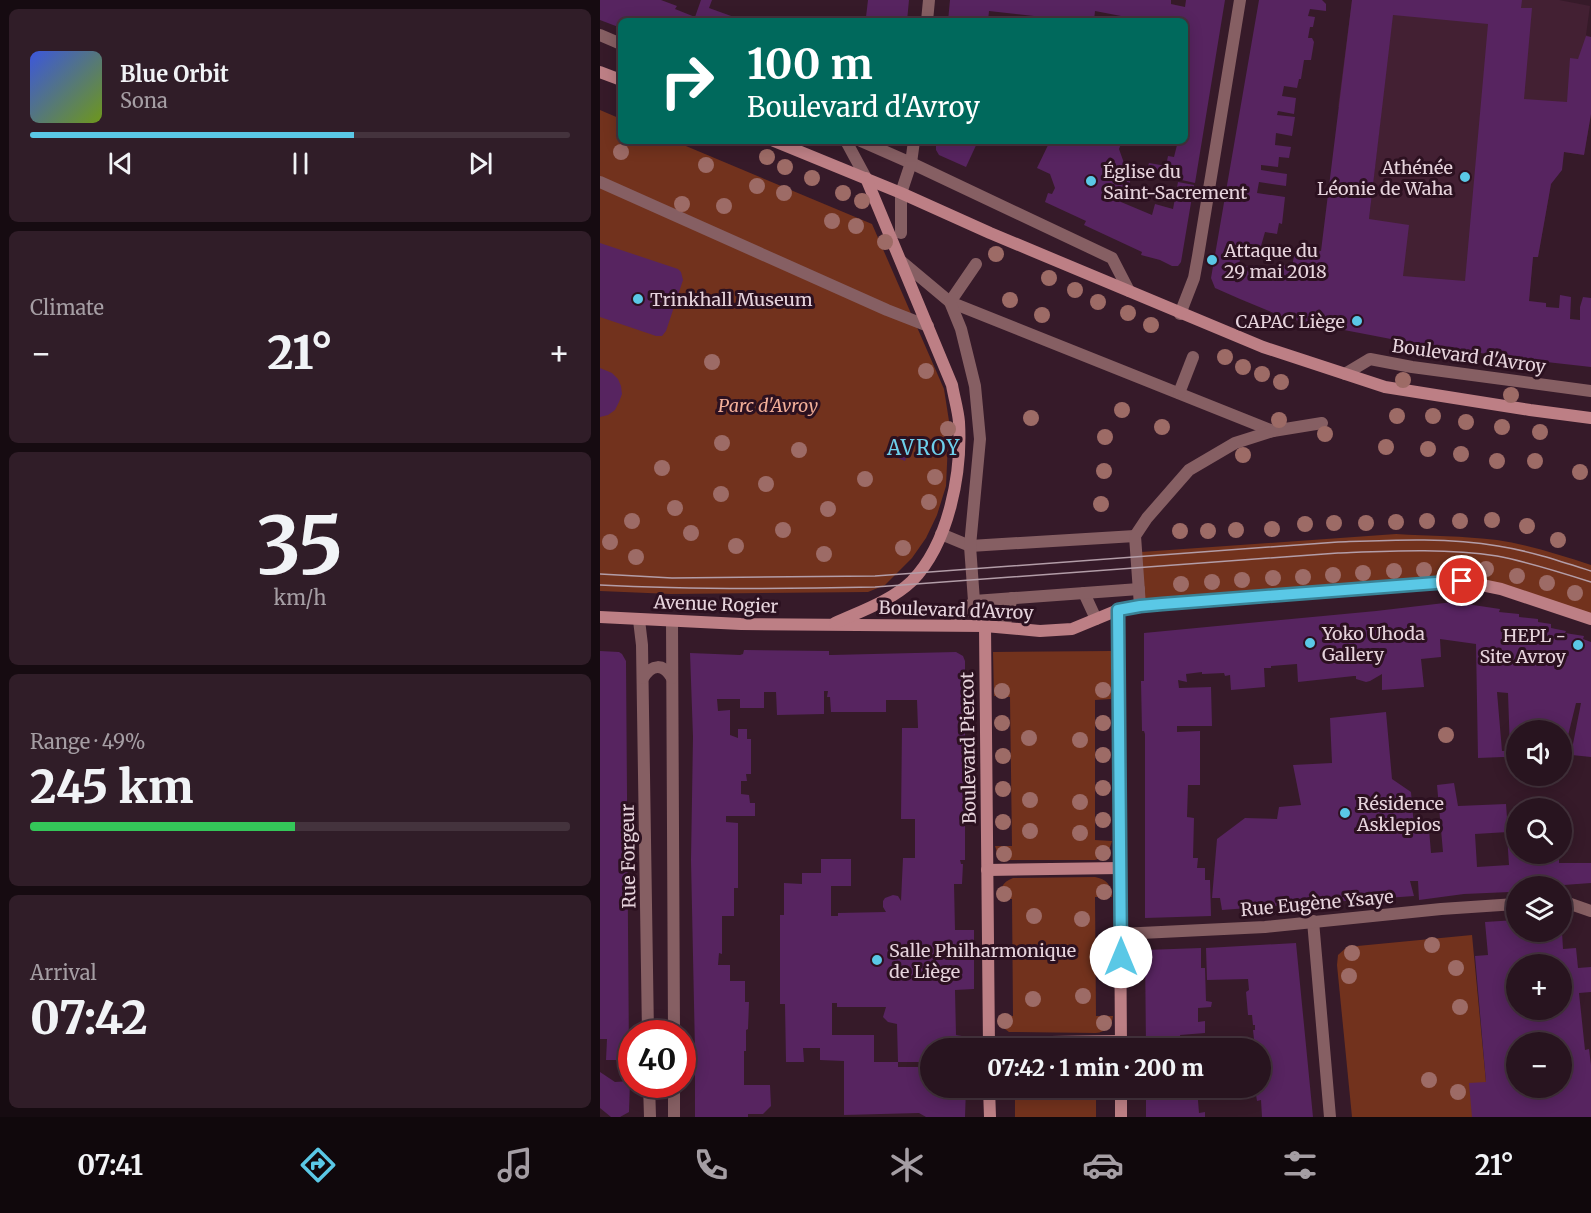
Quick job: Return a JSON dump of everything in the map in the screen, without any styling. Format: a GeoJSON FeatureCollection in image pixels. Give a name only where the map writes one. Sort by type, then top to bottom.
{"type":"FeatureCollection","features":[{"type":"Feature","properties":{"kind":"street"},"geometry":{"type":"LineString","coordinates":[[927,18],[929,0]]}},
{"type":"Feature","properties":{"kind":"street"},"geometry":{"type":"LineString","coordinates":[[1180,314],[1194,278],[1240,0]]}},
{"type":"Feature","properties":{"kind":"street"},"geometry":{"type":"LineString","coordinates":[[600,35],[618,43]]}},
{"type":"Feature","properties":{"kind":"street"},"geometry":{"type":"LineString","coordinates":[[600,72],[618,79]]}},
{"type":"Feature","properties":{"kind":"street"},"geometry":{"type":"LineString","coordinates":[[781,144],[866,178],[1180,314],[1263,347],[1385,387],[1591,418]]}},
{"type":"Feature","properties":{"kind":"street","name":"Boulevard d'Avroy"},"geometry":{"type":"LineString","coordinates":[[832,625],[890,598],[912,580],[928,558],[941,534],[955,493],[960,458],[959,419],[952,386],[866,178],[848,144]]}},
{"type":"Feature","properties":{"kind":"street"},"geometry":{"type":"LineString","coordinates":[[868,144],[1112,258],[1129,291]]}},
{"type":"Feature","properties":{"kind":"street"},"geometry":{"type":"LineString","coordinates":[[901,233],[901,193],[911,163],[914,144]]}},
{"type":"Feature","properties":{"kind":"street"},"geometry":{"type":"LineString","coordinates":[[600,182],[887,310],[928,326]]}},
{"type":"Feature","properties":{"kind":"street"},"geometry":{"type":"LineString","coordinates":[[901,261],[950,302],[1273,431]]}},
{"type":"Feature","properties":{"kind":"street"},"geometry":{"type":"LineString","coordinates":[[950,302],[976,264]]}},
{"type":"Feature","properties":{"kind":"street"},"geometry":{"type":"LineString","coordinates":[[950,302],[961,329],[975,387],[980,439],[970,546],[974,601],[954,625]]}},
{"type":"Feature","properties":{"kind":"street"},"geometry":{"type":"LineString","coordinates":[[1179,393],[1192,357]]}},
{"type":"Feature","properties":{"kind":"street","name":"Boulevard d'Avroy"},"geometry":{"type":"LineString","coordinates":[[1345,374],[1370,359],[1412,367],[1591,391]]}},
{"type":"Feature","properties":{"kind":"street"},"geometry":{"type":"LineString","coordinates":[[1140,606],[1135,536],[1189,470],[1234,443],[1273,431],[1322,423]]}},
{"type":"Feature","properties":{"kind":"street"},"geometry":{"type":"LineString","coordinates":[[941,534],[970,546],[1135,536]]}},
{"type":"Feature","properties":{"kind":"street","name":"Boulevard d'Avroy"},"geometry":{"type":"LineString","coordinates":[[832,625],[954,625],[1056,631],[1072,628],[1118,610],[1140,606],[1462,581],[1502,589],[1591,619]]}},
{"type":"Feature","properties":{"kind":"street"},"geometry":{"type":"LineString","coordinates":[[974,601],[1139,589]]}},
{"type":"Feature","properties":{"kind":"street"},"geometry":{"type":"LineString","coordinates":[[1084,593],[1096,619]]}},
{"type":"Feature","properties":{"kind":"street"},"geometry":{"type":"LineString","coordinates":[[1004,627],[1012,598]]}},
{"type":"Feature","properties":{"kind":"street","name":"Boulevard Piercot"},"geometry":{"type":"LineString","coordinates":[[1118,610],[1121,1038]]}},
{"type":"Feature","properties":{"kind":"street","name":"Avenue Rogier"},"geometry":{"type":"LineString","coordinates":[[600,617],[832,625]]}},
{"type":"Feature","properties":{"kind":"street","name":"Rue Forgeur"},"geometry":{"type":"LineString","coordinates":[[639,620],[643,678],[648,1020]]}},
{"type":"Feature","properties":{"kind":"street"},"geometry":{"type":"LineString","coordinates":[[672,621],[674,1020]]}},
{"type":"Feature","properties":{"kind":"street","name":"Boulevard Piercot"},"geometry":{"type":"LineString","coordinates":[[985,626],[989,1038]]}},
{"type":"Feature","properties":{"kind":"street"},"geometry":{"type":"LineString","coordinates":[[643,678],[648,670],[661,667],[668,671],[672,678]]}},
{"type":"Feature","properties":{"kind":"street"},"geometry":{"type":"LineString","coordinates":[[987,870],[1120,868]]}},
{"type":"Feature","properties":{"kind":"street"},"geometry":{"type":"LineString","coordinates":[[1572,904],[1591,910]]}},
{"type":"Feature","properties":{"kind":"street","name":"Rue Eugène Ysaye"},"geometry":{"type":"LineString","coordinates":[[1120,934],[1265,927],[1506,905]]}},
{"type":"Feature","properties":{"kind":"street"},"geometry":{"type":"LineString","coordinates":[[1313,921],[1330,1117]]}},
{"type":"Feature","properties":{"kind":"street"},"geometry":{"type":"LineString","coordinates":[[649,1098],[650,1117]]}},
{"type":"Feature","properties":{"kind":"street"},"geometry":{"type":"LineString","coordinates":[[674,1098],[674,1117]]}},
{"type":"Feature","properties":{"kind":"street"},"geometry":{"type":"LineString","coordinates":[[989,1098],[990,1117]]}},
{"type":"Feature","properties":{"kind":"street"},"geometry":{"type":"LineString","coordinates":[[1121,1098],[1121,1117]]}},
{"type":"Feature","properties":{"kind":"shaded area","name":"Athénée Léonie de Waha"},"geometry":{"type":"Polygon","coordinates":[[[1352,0],[1559,0],[1590,6],[1586,35],[1591,37],[1591,114],[1584,155],[1564,152],[1551,184],[1538,257],[1533,257],[1529,301],[1396,340],[1369,219],[1381,113],[1338,107],[1352,0]]]}},
{"type":"Feature","properties":{"kind":"green space","name":"Parc d'Avroy"},"geometry":{"type":"Polygon","coordinates":[[[600,110],[618,118],[618,144],[681,144],[872,224],[944,389],[949,421],[946,486],[937,515],[926,538],[912,558],[885,585],[868,592],[671,594],[600,591],[600,110]]]}},
{"type":"Feature","properties":{"kind":"green space"},"geometry":{"type":"Polygon","coordinates":[[[1396,534],[1497,540],[1533,547],[1591,565],[1591,616],[1463,577],[1145,603],[1141,552],[1396,534]]]}},
{"type":"Feature","properties":{"kind":"green space"},"geometry":{"type":"Polygon","coordinates":[[[1111,651],[1111,699],[1095,700],[1095,840],[1112,841],[1108,851],[1104,856],[1095,860],[1007,860],[997,852],[995,846],[1012,846],[1010,697],[994,696],[993,652],[1111,651]]]}},
{"type":"Feature","properties":{"kind":"green space"},"geometry":{"type":"Polygon","coordinates":[[[1095,877],[1108,883],[1112,893],[1112,897],[1095,897],[1096,1016],[1113,1016],[1110,1026],[1096,1033],[1009,1032],[1005,1029],[1000,1017],[1013,1016],[1012,899],[999,899],[1002,886],[1013,878],[1095,877]]]}},
{"type":"Feature","properties":{"kind":"green space"},"geometry":{"type":"Polygon","coordinates":[[[1472,935],[1486,1082],[1472,1117],[1352,1117],[1337,965],[1338,955],[1347,947],[1472,935]]]}},
{"type":"Feature","properties":{"kind":"green space"},"geometry":{"type":"Polygon","coordinates":[[[1015,1098],[1096,1098],[1096,1117],[1015,1117],[1015,1098]]]}},
{"type":"Feature","properties":{"kind":"building"},"geometry":{"type":"Polygon","coordinates":[[[600,0],[661,0],[695,17],[701,0],[712,0],[709,8],[737,18],[618,18],[618,27],[600,20],[600,0]]]}},
{"type":"Feature","properties":{"kind":"building"},"geometry":{"type":"Polygon","coordinates":[[[868,0],[909,0],[907,18],[859,18],[859,16],[866,17],[868,0]]]}},
{"type":"Feature","properties":{"kind":"building"},"geometry":{"type":"Polygon","coordinates":[[[950,0],[1171,0],[1171,4],[1185,7],[1186,0],[1225,0],[1195,183],[1146,172],[1149,163],[1166,166],[1168,156],[1174,157],[1177,144],[1188,144],[1188,18],[1131,18],[1095,11],[1094,18],[1052,18],[989,11],[988,18],[948,18],[950,0]]]}},
{"type":"Feature","properties":{"kind":"building"},"geometry":{"type":"Polygon","coordinates":[[[1259,0],[1322,0],[1326,4],[1326,11],[1310,9],[1308,16],[1315,17],[1308,38],[1312,38],[1314,42],[1311,60],[1304,60],[1297,88],[1284,86],[1282,96],[1296,98],[1294,114],[1278,111],[1277,115],[1295,117],[1292,136],[1276,133],[1275,145],[1291,147],[1289,158],[1279,157],[1278,167],[1261,165],[1261,170],[1287,174],[1286,186],[1259,182],[1257,193],[1285,197],[1282,224],[1279,223],[1277,234],[1265,232],[1261,246],[1246,243],[1239,265],[1252,267],[1253,265],[1272,273],[1270,279],[1276,281],[1280,265],[1292,266],[1296,247],[1321,251],[1352,0],[1522,0],[1521,8],[1532,8],[1524,99],[1567,102],[1570,58],[1578,59],[1586,36],[1591,37],[1591,114],[1584,155],[1564,152],[1562,170],[1551,184],[1538,257],[1533,257],[1529,301],[1546,303],[1546,307],[1559,308],[1560,295],[1571,297],[1570,319],[1580,320],[1583,297],[1591,298],[1591,367],[1520,359],[1396,340],[1286,318],[1215,288],[1211,278],[1259,0]],[[1393,15],[1369,219],[1409,225],[1403,276],[1465,281],[1488,24],[1393,15]]]}},
{"type":"Feature","properties":{"kind":"building"},"geometry":{"type":"Polygon","coordinates":[[[936,144],[977,144],[966,167],[939,155],[936,144]]]}},
{"type":"Feature","properties":{"kind":"building"},"geometry":{"type":"Polygon","coordinates":[[[1049,144],[1121,144],[1119,149],[1124,163],[1136,168],[1121,202],[1152,215],[1155,204],[1173,209],[1178,182],[1194,185],[1181,262],[1178,266],[1172,266],[1141,255],[1142,252],[1084,225],[1086,221],[1045,202],[1048,193],[1052,194],[1055,188],[1050,174],[1037,168],[1049,144]]]}},
{"type":"Feature","properties":{"kind":"building","name":"Trinkhall Museum"},"geometry":{"type":"Polygon","coordinates":[[[600,243],[678,269],[681,272],[683,280],[666,331],[662,336],[600,317],[600,243]]]}},
{"type":"Feature","properties":{"kind":"building"},"geometry":{"type":"Polygon","coordinates":[[[600,368],[612,373],[618,379],[622,394],[615,410],[600,417],[600,368]]]}},
{"type":"Feature","properties":{"kind":"building"},"geometry":{"type":"Polygon","coordinates":[[[898,446],[909,450],[905,461],[893,456],[898,446]]]}},
{"type":"Feature","properties":{"kind":"building"},"geometry":{"type":"Polygon","coordinates":[[[1453,602],[1500,609],[1499,612],[1538,619],[1538,622],[1551,624],[1551,628],[1584,636],[1583,639],[1591,642],[1591,757],[1572,755],[1581,703],[1576,703],[1572,720],[1509,720],[1508,693],[1497,692],[1502,751],[1506,751],[1506,757],[1478,758],[1476,644],[1440,639],[1441,657],[1421,659],[1424,687],[1382,690],[1382,674],[1366,682],[1354,676],[1298,682],[1297,664],[1264,668],[1265,687],[1231,690],[1230,675],[1202,674],[1202,672],[1186,674],[1187,682],[1178,680],[1179,688],[1211,687],[1212,726],[1177,726],[1177,732],[1200,731],[1200,785],[1188,785],[1187,817],[1194,818],[1193,858],[1198,858],[1197,868],[1205,868],[1205,880],[1210,880],[1211,916],[1145,918],[1145,734],[1142,731],[1141,681],[1144,681],[1144,633],[1453,602]]]}},
{"type":"Feature","properties":{"kind":"building"},"geometry":{"type":"Polygon","coordinates":[[[744,650],[829,651],[829,655],[956,652],[963,656],[965,661],[965,860],[960,860],[963,864],[962,884],[954,884],[955,930],[974,930],[974,989],[955,990],[956,1035],[962,1038],[920,1038],[920,1062],[898,1062],[898,1067],[920,1067],[920,1098],[966,1098],[965,1117],[926,1117],[919,1113],[844,1115],[844,1061],[820,1060],[820,1048],[803,1048],[804,1062],[786,1062],[785,1004],[780,1004],[780,915],[784,915],[784,883],[802,884],[802,873],[821,873],[821,859],[851,859],[851,886],[831,886],[831,916],[838,916],[838,913],[886,912],[883,907],[885,898],[893,895],[898,896],[901,901],[903,858],[915,858],[915,819],[901,819],[902,728],[918,728],[917,700],[886,700],[886,712],[831,712],[830,697],[827,697],[828,691],[824,691],[824,714],[777,715],[776,692],[764,692],[764,708],[740,708],[740,699],[717,699],[718,711],[730,710],[730,735],[738,738],[738,729],[747,729],[747,739],[751,739],[751,774],[746,774],[747,781],[741,781],[741,794],[749,795],[750,803],[755,803],[755,816],[726,816],[726,822],[738,823],[738,888],[734,888],[734,916],[722,916],[722,954],[719,953],[718,965],[730,965],[730,981],[745,981],[745,1002],[749,1002],[746,1051],[744,1051],[744,1085],[770,1085],[771,1106],[763,1114],[748,1114],[748,1117],[695,1117],[696,1020],[691,860],[693,737],[690,653],[740,655],[744,650]],[[832,1003],[832,1035],[874,1035],[874,1062],[898,1062],[897,1024],[888,1022],[883,1017],[886,1007],[837,1007],[837,1003],[832,1003]]]}},
{"type":"Feature","properties":{"kind":"building"},"geometry":{"type":"Polygon","coordinates":[[[600,651],[619,652],[626,661],[629,1020],[618,1020],[618,1060],[606,1060],[607,1039],[600,1039],[600,651]]]}},
{"type":"Feature","properties":{"kind":"building","name":"Résidence Asklepios"},"geometry":{"type":"Polygon","coordinates":[[[1386,712],[1392,779],[1411,792],[1414,827],[1425,826],[1429,829],[1431,853],[1443,852],[1437,785],[1454,783],[1458,806],[1506,804],[1506,832],[1475,834],[1477,867],[1509,864],[1591,863],[1591,883],[1572,884],[1572,876],[1506,876],[1506,892],[1464,894],[1419,900],[1418,881],[1410,881],[1414,896],[1222,910],[1220,898],[1212,898],[1217,839],[1245,818],[1277,819],[1279,807],[1301,805],[1293,765],[1332,763],[1330,718],[1386,712]]]}},
{"type":"Feature","properties":{"kind":"building"},"geometry":{"type":"Polygon","coordinates":[[[1506,921],[1506,942],[1563,942],[1563,949],[1576,948],[1578,968],[1591,967],[1591,992],[1579,993],[1585,1050],[1589,1049],[1591,1065],[1591,1117],[1472,1117],[1469,1083],[1486,1082],[1475,956],[1488,955],[1485,922],[1506,921]]]}},
{"type":"Feature","properties":{"kind":"building"},"geometry":{"type":"Polygon","coordinates":[[[1296,943],[1313,1117],[1262,1117],[1261,1100],[1257,1101],[1257,1098],[1271,1098],[1271,1038],[1254,1038],[1255,1025],[1253,1025],[1252,1015],[1248,1015],[1246,992],[1249,990],[1248,979],[1207,980],[1206,948],[1296,943]]]}},
{"type":"Feature","properties":{"kind":"building"},"geometry":{"type":"Polygon","coordinates":[[[1201,948],[1201,968],[1205,968],[1206,1001],[1212,1002],[1211,1007],[1198,1008],[1198,1022],[1205,1021],[1205,1033],[1180,1035],[1181,1038],[1146,1038],[1145,950],[1201,948]]]}},
{"type":"Feature","properties":{"kind":"building"},"geometry":{"type":"Polygon","coordinates":[[[600,1072],[618,1082],[618,1098],[629,1098],[629,1112],[620,1117],[611,1117],[600,1108],[600,1072]]]}},
{"type":"Feature","properties":{"kind":"building"},"geometry":{"type":"Polygon","coordinates":[[[1146,1098],[1198,1098],[1199,1113],[1205,1112],[1205,1117],[1146,1117],[1146,1098]]]}},
{"type":"Feature","properties":{"kind":"tram line"},"geometry":{"type":"LineString","coordinates":[[600,574],[672,578],[875,576],[1338,542],[1418,540],[1459,541],[1510,548],[1591,571]]}},
{"type":"Feature","properties":{"kind":"tram line"},"geometry":{"type":"LineString","coordinates":[[600,585],[738,589],[875,587],[1338,553],[1418,551],[1497,556],[1533,564],[1591,582]]}},
{"type":"Feature","properties":{"kind":"place","name":"Athénée Léonie de Waha"},"geometry":{"type":"Point","coordinates":[1465,177]}},
{"type":"Feature","properties":{"kind":"place","name":"Église du Saint-Sacrement"},"geometry":{"type":"Point","coordinates":[1091,181]}},
{"type":"Feature","properties":{"kind":"place","name":"Attaque du 29 mai 2018"},"geometry":{"type":"Point","coordinates":[1212,260]}},
{"type":"Feature","properties":{"kind":"place","name":"Trinkhall Museum"},"geometry":{"type":"Point","coordinates":[638,299]}},
{"type":"Feature","properties":{"kind":"place","name":"CAPAC Liège"},"geometry":{"type":"Point","coordinates":[1357,321]}},
{"type":"Feature","properties":{"kind":"place","name":"Yoko Uhoda Gallery"},"geometry":{"type":"Point","coordinates":[1310,643]}},
{"type":"Feature","properties":{"kind":"place","name":"HEPL - Site Avroy"},"geometry":{"type":"Point","coordinates":[1578,645]}},
{"type":"Feature","properties":{"kind":"place","name":"Résidence Asklepios"},"geometry":{"type":"Point","coordinates":[1345,813]}},
{"type":"Feature","properties":{"kind":"place","name":"Salle Philharmonique de Liège"},"geometry":{"type":"Point","coordinates":[877,960]}},
{"type":"Feature","properties":{"kind":"district","name":"AVROY"},"geometry":{"type":"Point","coordinates":[924,447]}},
{"type":"Feature","properties":{"kind":"route"},"geometry":{"type":"LineString","coordinates":[[1121,957],[1118,610],[1162,604],[1462,581]]}}]}
